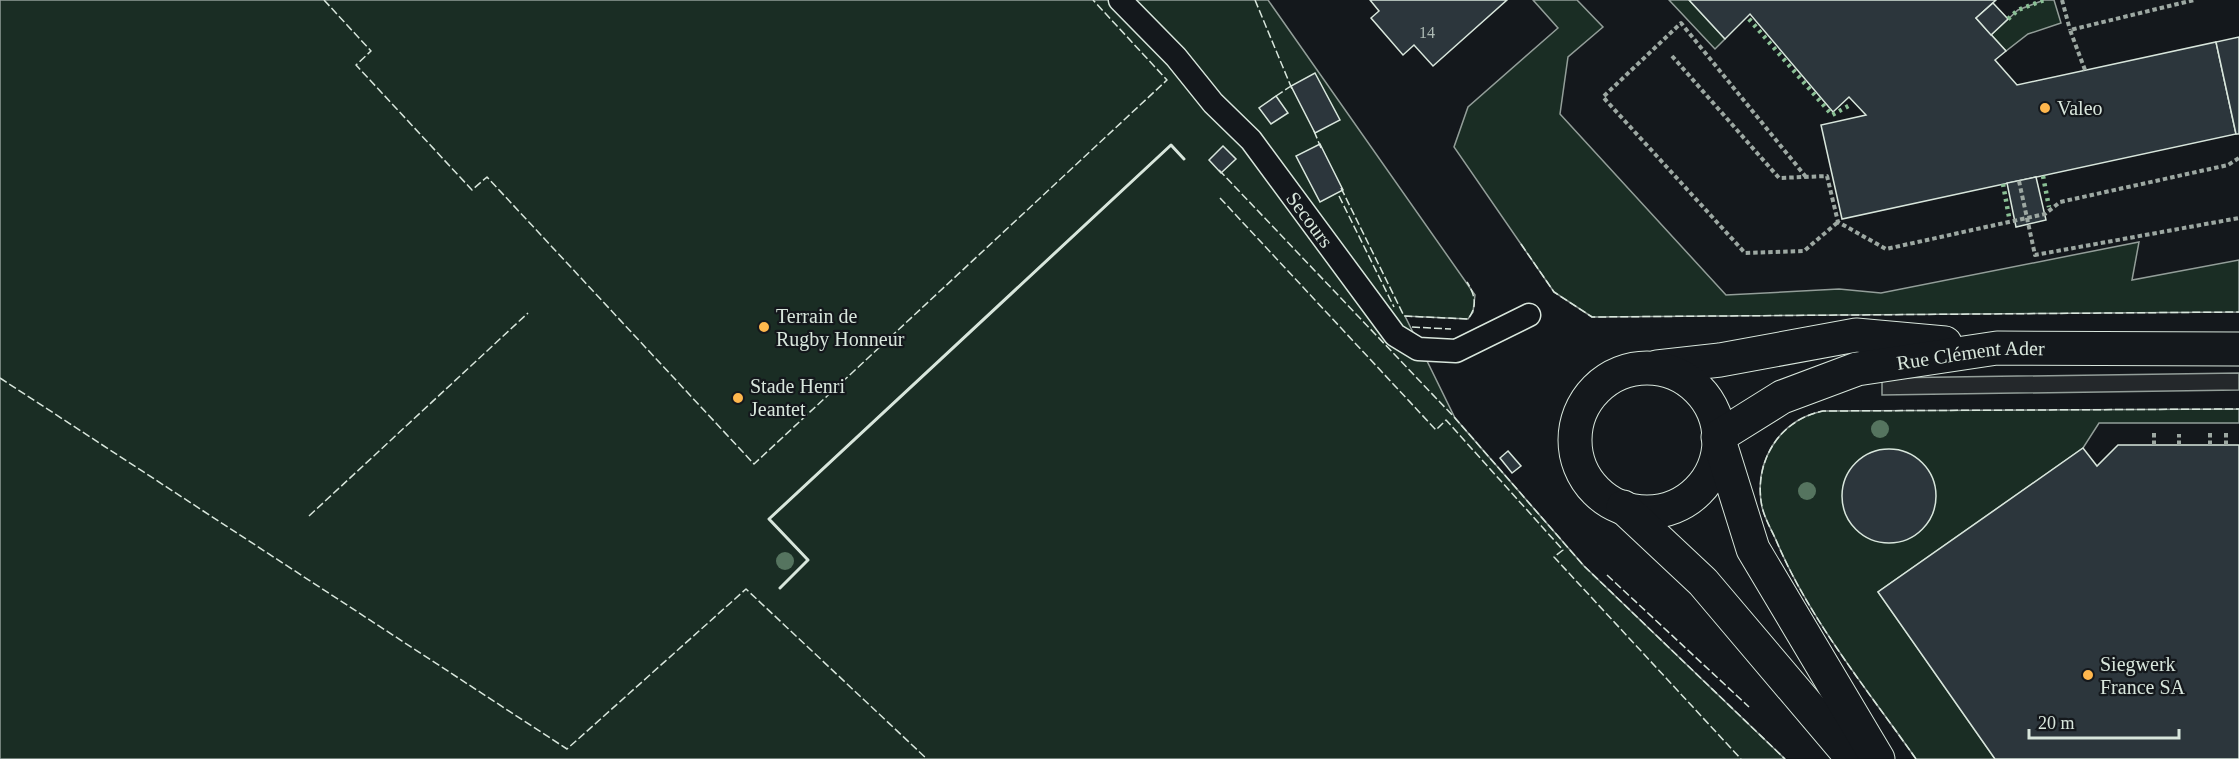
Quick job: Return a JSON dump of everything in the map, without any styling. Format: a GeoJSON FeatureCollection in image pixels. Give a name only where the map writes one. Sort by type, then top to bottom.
{"type":"FeatureCollection","features":[{"type":"Feature","properties":{"kind":"street"},"geometry":{"type":"LineString","coordinates":[[1853,759],[1703,582],[1623,507],[1599,494],[1586,478],[1578,458],[1575,431],[1584,405],[1602,384],[1626,371],[1720,360],[1856,335],[1997,348]]}},
{"type":"Feature","properties":{"kind":"street","name":"Rue Clément Ader"},"geometry":{"type":"LineString","coordinates":[[1718,437],[1782,397],[1857,369],[1997,348],[2239,348]]}},
{"type":"Feature","properties":{"kind":"street"},"geometry":{"type":"LineString","coordinates":[[1623,507],[1650,512],[1677,505],[1688,498],[1711,472],[1716,460],[1717,425],[1709,404],[1694,385],[1673,374],[1650,368]]}},
{"type":"Feature","properties":{"kind":"street"},"geometry":{"type":"LineString","coordinates":[[1718,437],[1753,549],[1878,759]]}},
{"type":"Feature","properties":{"kind":"lane","name":"Secours"},"geometry":{"type":"LineString","coordinates":[[1120,0],[1176,57],[1214,103],[1251,140],[1395,336],[1418,349],[1456,351],[1529,315]]}},
{"type":"Feature","properties":{"kind":"path"},"geometry":{"type":"LineString","coordinates":[[2062,0],[2085,70]]}},
{"type":"Feature","properties":{"kind":"path"},"geometry":{"type":"LineString","coordinates":[[2070,30],[2194,0]]}},
{"type":"Feature","properties":{"kind":"path"},"geometry":{"type":"LineString","coordinates":[[1806,177],[1680,23],[1603,97],[1745,253],[1804,251],[1838,222]]}},
{"type":"Feature","properties":{"kind":"path"},"geometry":{"type":"LineString","coordinates":[[1672,56],[1779,178],[1827,176],[1838,222],[1886,249],[2045,214],[2060,202],[2228,165],[2239,158]]}},
{"type":"Feature","properties":{"kind":"path"},"geometry":{"type":"LineString","coordinates":[[2019,181],[2035,255],[2239,218]]}},
{"type":"Feature","properties":{"kind":"path"},"geometry":{"type":"LineString","coordinates":[[2154,433],[2154,445]]}},
{"type":"Feature","properties":{"kind":"path"},"geometry":{"type":"LineString","coordinates":[[2226,433],[2226,445]]}},
{"type":"Feature","properties":{"kind":"path"},"geometry":{"type":"LineString","coordinates":[[2179,434],[2179,445]]}},
{"type":"Feature","properties":{"kind":"path"},"geometry":{"type":"LineString","coordinates":[[2210,434],[2210,445]]}},
{"type":"Feature","properties":{"kind":"green space","name":"Stade Henri Jeantet"},"geometry":{"type":"Polygon","coordinates":[[[0,0],[1268,0],[1475,295],[1473,312],[1468,319],[1405,316],[1455,418],[1584,566],[1785,759],[0,759],[0,0]]]}},
{"type":"Feature","properties":{"kind":"green space"},"geometry":{"type":"Polygon","coordinates":[[[1533,0],[1577,0],[1603,27],[1568,57],[1560,114],[1726,295],[1839,289],[1881,293],[2139,242],[2132,280],[2239,260],[2239,312],[1592,317],[1554,292],[1454,147],[1468,107],[1558,28],[1533,0]]]}},
{"type":"Feature","properties":{"kind":"green space"},"geometry":{"type":"Polygon","coordinates":[[[1669,0],[1689,0],[1725,39],[1715,49],[1669,0]]]}},
{"type":"Feature","properties":{"kind":"green space"},"geometry":{"type":"Polygon","coordinates":[[[2044,0],[2054,0],[2061,23],[2028,34],[2006,51],[1991,35],[2018,10],[2044,0]]]}},
{"type":"Feature","properties":{"kind":"green space"},"geometry":{"type":"Polygon","coordinates":[[[2239,409],[2239,423],[2099,423],[2083,448],[1878,592],[1995,759],[1916,759],[1822,626],[1789,569],[1762,507],[1760,490],[1762,474],[1773,446],[1782,433],[1794,423],[1823,411],[2239,409]]]}},
{"type":"Feature","properties":{"kind":"shaded area"},"geometry":{"type":"Polygon","coordinates":[[[2239,373],[2239,390],[1882,395],[1882,378],[2239,373]]]}},
{"type":"Feature","properties":{"kind":"building"},"geometry":{"type":"Polygon","coordinates":[[[1370,0],[1507,0],[1433,66],[1414,45],[1403,55],[1371,18],[1379,11],[1370,0]]]}},
{"type":"Feature","properties":{"kind":"building","name":"Valeo"},"geometry":{"type":"Polygon","coordinates":[[[1689,0],[1996,0],[1976,18],[2006,51],[1995,60],[2017,85],[2216,42],[2236,134],[1842,219],[1821,125],[1866,115],[1849,97],[1833,112],[1750,14],[1725,39],[1689,0]]]}},
{"type":"Feature","properties":{"kind":"building"},"geometry":{"type":"Polygon","coordinates":[[[1993,3],[2008,19],[1991,35],[1976,18],[1993,3]]]}},
{"type":"Feature","properties":{"kind":"building"},"geometry":{"type":"Polygon","coordinates":[[[2239,37],[2239,134],[2236,134],[2216,42],[2239,37]]]}},
{"type":"Feature","properties":{"kind":"building"},"geometry":{"type":"Polygon","coordinates":[[[1315,73],[1340,120],[1315,133],[1291,86],[1315,73]]]}},
{"type":"Feature","properties":{"kind":"building"},"geometry":{"type":"Polygon","coordinates":[[[1276,96],[1288,113],[1271,124],[1259,108],[1276,96]]]}},
{"type":"Feature","properties":{"kind":"building"},"geometry":{"type":"Polygon","coordinates":[[[1320,144],[1343,190],[1320,202],[1296,156],[1320,144]]]}},
{"type":"Feature","properties":{"kind":"building"},"geometry":{"type":"Polygon","coordinates":[[[1223,146],[1236,159],[1221,173],[1209,160],[1223,146]]]}},
{"type":"Feature","properties":{"kind":"building"},"geometry":{"type":"Polygon","coordinates":[[[2036,177],[2046,220],[2016,227],[2007,183],[2036,177]]]}},
{"type":"Feature","properties":{"kind":"building","name":"Siegwerk France SA"},"geometry":{"type":"Polygon","coordinates":[[[2118,445],[2239,445],[2239,759],[1995,759],[1878,592],[2083,448],[2097,466],[2118,445]]]}},
{"type":"Feature","properties":{"kind":"building"},"geometry":{"type":"Polygon","coordinates":[[[1889,449],[1907,453],[1922,463],[1932,478],[1936,496],[1932,514],[1922,529],[1907,539],[1889,543],[1871,539],[1856,529],[1846,514],[1842,496],[1846,478],[1856,463],[1871,453],[1889,449]]]}},
{"type":"Feature","properties":{"kind":"building"},"geometry":{"type":"Polygon","coordinates":[[[1508,451],[1521,466],[1512,473],[1500,458],[1508,451]]]}},
{"type":"Feature","properties":{"kind":"hedge"},"geometry":{"type":"LineString","coordinates":[[2008,19],[2018,10],[2044,0]]}},
{"type":"Feature","properties":{"kind":"hedge"},"geometry":{"type":"LineString","coordinates":[[1749,19],[1832,115],[1852,104]]}},
{"type":"Feature","properties":{"kind":"hedge"},"geometry":{"type":"LineString","coordinates":[[2043,176],[2049,207]]}},
{"type":"Feature","properties":{"kind":"hedge"},"geometry":{"type":"LineString","coordinates":[[2003,184],[2009,217]]}},
{"type":"Feature","properties":{"kind":"fence"},"geometry":{"type":"LineString","coordinates":[[324,0],[371,51],[356,65],[472,190],[487,177],[754,464],[1167,80],[1093,0]]}},
{"type":"Feature","properties":{"kind":"fence"},"geometry":{"type":"LineString","coordinates":[[1255,0],[1292,89]]}},
{"type":"Feature","properties":{"kind":"fence"},"geometry":{"type":"LineString","coordinates":[[1276,96],[1291,86]]}},
{"type":"Feature","properties":{"kind":"fence"},"geometry":{"type":"LineString","coordinates":[[1314,131],[1321,148]]}},
{"type":"Feature","properties":{"kind":"fence"},"geometry":{"type":"LineString","coordinates":[[1219,170],[1455,418],[1584,566],[1785,759]]}},
{"type":"Feature","properties":{"kind":"fence"},"geometry":{"type":"LineString","coordinates":[[1341,188],[1404,316],[1468,319],[1473,310],[1474,300],[1467,282]]}},
{"type":"Feature","properties":{"kind":"fence"},"geometry":{"type":"LineString","coordinates":[[1339,196],[1394,307]]}},
{"type":"Feature","properties":{"kind":"fence"},"geometry":{"type":"LineString","coordinates":[[1220,198],[1436,430],[1446,420],[1563,550],[1554,557],[1741,759]]}},
{"type":"Feature","properties":{"kind":"fence"},"geometry":{"type":"LineString","coordinates":[[1521,244],[1554,292],[1592,317],[2239,312]]}},
{"type":"Feature","properties":{"kind":"fence"},"geometry":{"type":"LineString","coordinates":[[309,516],[528,313]]}},
{"type":"Feature","properties":{"kind":"fence"},"geometry":{"type":"LineString","coordinates":[[1412,327],[1451,329]]}},
{"type":"Feature","properties":{"kind":"fence"},"geometry":{"type":"LineString","coordinates":[[0,378],[567,749],[746,589],[927,759]]}},
{"type":"Feature","properties":{"kind":"fence"},"geometry":{"type":"LineString","coordinates":[[1916,759],[1822,626],[1789,569],[1766,520],[1760,490],[1762,474],[1766,459],[1782,433],[1807,416],[1823,411],[2239,409]]}},
{"type":"Feature","properties":{"kind":"fence"},"geometry":{"type":"LineString","coordinates":[[1607,575],[1749,707]]}},
{"type":"Feature","properties":{"kind":"wall"},"geometry":{"type":"LineString","coordinates":[[780,588],[808,560],[769,519],[1171,145],[1184,159]]}},
{"type":"Feature","properties":{"kind":"place","name":"Valeo"},"geometry":{"type":"Point","coordinates":[2045,108]}},
{"type":"Feature","properties":{"kind":"place","name":"Terrain de Rugby Honneur"},"geometry":{"type":"Point","coordinates":[764,327]}},
{"type":"Feature","properties":{"kind":"place","name":"Stade Henri Jeantet"},"geometry":{"type":"Point","coordinates":[738,398]}},
{"type":"Feature","properties":{"kind":"place","name":"Siegwerk France SA"},"geometry":{"type":"Point","coordinates":[2088,675]}}]}
